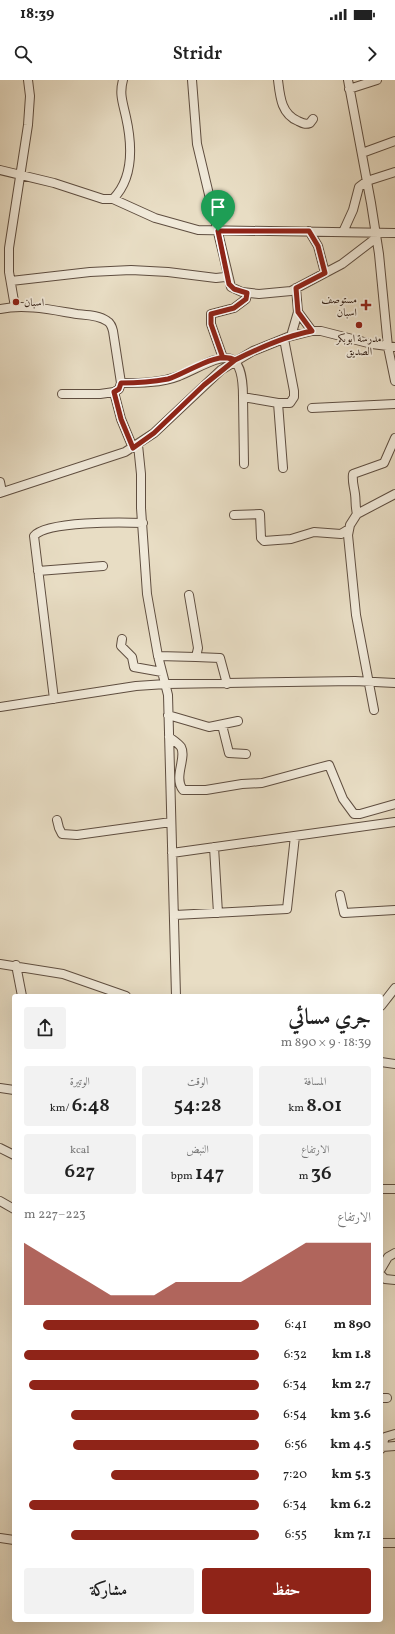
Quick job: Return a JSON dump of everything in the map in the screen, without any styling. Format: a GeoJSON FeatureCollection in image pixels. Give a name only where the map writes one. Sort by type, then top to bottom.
{"type":"FeatureCollection","features":[{"type":"Feature","properties":{"kind":"street"},"geometry":{"type":"LineString","coordinates":[[15,307],[9,272],[9,248],[28,125],[30,96],[28,80]]}},
{"type":"Feature","properties":{"kind":"street"},"geometry":{"type":"LineString","coordinates":[[113,199],[121,192],[127,176],[130,159],[128,126],[120,95],[122,80]]}},
{"type":"Feature","properties":{"kind":"street"},"geometry":{"type":"LineString","coordinates":[[192,80],[197,144],[231,287],[247,293],[271,294],[296,288],[352,257],[375,235]]}},
{"type":"Feature","properties":{"kind":"street"},"geometry":{"type":"LineString","coordinates":[[278,80],[283,108],[288,115],[304,124],[310,123],[313,119]]}},
{"type":"Feature","properties":{"kind":"street"},"geometry":{"type":"LineString","coordinates":[[377,80],[348,84],[367,181],[392,347],[395,381]]}},
{"type":"Feature","properties":{"kind":"street"},"geometry":{"type":"LineString","coordinates":[[362,153],[395,141]]}},
{"type":"Feature","properties":{"kind":"street"},"geometry":{"type":"LineString","coordinates":[[0,170],[72,188],[103,199],[113,199],[133,210],[168,223],[198,230],[309,231],[375,235],[395,233]]}},
{"type":"Feature","properties":{"kind":"street"},"geometry":{"type":"LineString","coordinates":[[343,232],[353,210],[357,190],[362,183],[395,172]]}},
{"type":"Feature","properties":{"kind":"street"},"geometry":{"type":"LineString","coordinates":[[309,231],[318,246],[325,273]]}},
{"type":"Feature","properties":{"kind":"street"},"geometry":{"type":"LineString","coordinates":[[11,281],[90,272],[125,270],[168,272],[216,278],[225,277],[227,274]]}},
{"type":"Feature","properties":{"kind":"street"},"geometry":{"type":"LineString","coordinates":[[243,397],[278,404],[290,403],[294,397],[287,337],[298,312],[296,288]]}},
{"type":"Feature","properties":{"kind":"street"},"geometry":{"type":"LineString","coordinates":[[223,358],[211,324],[211,314],[234,308],[246,299],[247,293]]}},
{"type":"Feature","properties":{"kind":"street"},"geometry":{"type":"LineString","coordinates":[[0,309],[15,307],[47,308],[96,317],[111,324],[121,383],[119,389],[114,392],[100,394],[62,394]]}},
{"type":"Feature","properties":{"kind":"street"},"geometry":{"type":"LineString","coordinates":[[298,312],[312,331]]}},
{"type":"Feature","properties":{"kind":"street"},"geometry":{"type":"LineString","coordinates":[[0,482],[1,492],[113,458],[135,447],[154,433],[215,375],[235,360],[287,337],[312,331],[330,332],[392,347]]}},
{"type":"Feature","properties":{"kind":"street"},"geometry":{"type":"LineString","coordinates":[[121,383],[150,382],[168,379],[179,376],[201,364],[223,358],[235,360],[241,371],[244,464]]}},
{"type":"Feature","properties":{"kind":"street"},"geometry":{"type":"LineString","coordinates":[[114,392],[121,419],[135,447],[141,474],[147,594],[158,656],[166,684],[175,915],[176,994]]}},
{"type":"Feature","properties":{"kind":"street"},"geometry":{"type":"LineString","coordinates":[[278,404],[283,468]]}},
{"type":"Feature","properties":{"kind":"street"},"geometry":{"type":"LineString","coordinates":[[312,408],[395,404]]}},
{"type":"Feature","properties":{"kind":"street"},"geometry":{"type":"LineString","coordinates":[[357,514],[354,504],[355,494],[352,485],[353,474],[384,463],[388,458],[395,438]]}},
{"type":"Feature","properties":{"kind":"street"},"geometry":{"type":"LineString","coordinates":[[374,710],[356,615],[348,538],[349,529],[357,514],[395,494]]}},
{"type":"Feature","properties":{"kind":"street"},"geometry":{"type":"LineString","coordinates":[[234,515],[260,514],[261,538],[264,541],[291,539],[314,532],[341,534],[349,529]]}},
{"type":"Feature","properties":{"kind":"street"},"geometry":{"type":"LineString","coordinates":[[54,699],[34,538],[38,532],[56,527],[87,523],[143,523]]}},
{"type":"Feature","properties":{"kind":"street"},"geometry":{"type":"LineString","coordinates":[[38,571],[103,566]]}},
{"type":"Feature","properties":{"kind":"street"},"geometry":{"type":"LineString","coordinates":[[189,595],[198,648],[196,657]]}},
{"type":"Feature","properties":{"kind":"street"},"geometry":{"type":"LineString","coordinates":[[122,639],[121,646],[132,657],[134,667],[162,672]]}},
{"type":"Feature","properties":{"kind":"street"},"geometry":{"type":"LineString","coordinates":[[158,656],[220,658],[227,684]]}},
{"type":"Feature","properties":{"kind":"street"},"geometry":{"type":"LineString","coordinates":[[0,707],[136,686],[166,684],[368,681],[395,683]]}},
{"type":"Feature","properties":{"kind":"street"},"geometry":{"type":"LineString","coordinates":[[168,715],[208,726],[222,725],[238,721]]}},
{"type":"Feature","properties":{"kind":"street"},"geometry":{"type":"LineString","coordinates":[[222,725],[229,753],[246,754]]}},
{"type":"Feature","properties":{"kind":"street"},"geometry":{"type":"LineString","coordinates":[[169,737],[178,743],[182,751],[179,775],[180,784],[183,790],[206,790],[262,783],[329,765],[343,799],[354,814],[360,814],[395,804]]}},
{"type":"Feature","properties":{"kind":"street"},"geometry":{"type":"LineString","coordinates":[[57,820],[62,834],[77,836],[171,822]]}},
{"type":"Feature","properties":{"kind":"street"},"geometry":{"type":"LineString","coordinates":[[172,853],[395,822]]}},
{"type":"Feature","properties":{"kind":"street"},"geometry":{"type":"LineString","coordinates":[[175,915],[287,909],[295,836]]}},
{"type":"Feature","properties":{"kind":"street"},"geometry":{"type":"LineString","coordinates":[[214,846],[218,913]]}},
{"type":"Feature","properties":{"kind":"street"},"geometry":{"type":"LineString","coordinates":[[340,895],[344,913],[395,910]]}},
{"type":"Feature","properties":{"kind":"street"},"geometry":{"type":"LineString","coordinates":[[0,964],[16,965],[77,977],[121,994]]}},
{"type":"Feature","properties":{"kind":"street"},"geometry":{"type":"LineString","coordinates":[[16,965],[22,994]]}},
{"type":"Feature","properties":{"kind":"street"},"geometry":{"type":"LineString","coordinates":[[383,1003],[395,988]]}},
{"type":"Feature","properties":{"kind":"street"},"geometry":{"type":"LineString","coordinates":[[383,1062],[395,1064]]}},
{"type":"Feature","properties":{"kind":"street"},"geometry":{"type":"LineString","coordinates":[[0,1088],[12,1090]]}},
{"type":"Feature","properties":{"kind":"street"},"geometry":{"type":"LineString","coordinates":[[0,1148],[12,1154]]}},
{"type":"Feature","properties":{"kind":"street"},"geometry":{"type":"LineString","coordinates":[[383,1189],[395,1189]]}},
{"type":"Feature","properties":{"kind":"street"},"geometry":{"type":"LineString","coordinates":[[0,1201],[12,1208]]}},
{"type":"Feature","properties":{"kind":"street"},"geometry":{"type":"LineString","coordinates":[[383,1266],[388,1257],[395,1254]]}},
{"type":"Feature","properties":{"kind":"street"},"geometry":{"type":"LineString","coordinates":[[383,1277],[385,1279],[395,1280]]}},
{"type":"Feature","properties":{"kind":"street"},"geometry":{"type":"LineString","coordinates":[[383,1444],[385,1437],[395,1434]]}},
{"type":"Feature","properties":{"kind":"street"},"geometry":{"type":"LineString","coordinates":[[383,1448],[395,1446]]}},
{"type":"Feature","properties":{"kind":"street"},"geometry":{"type":"LineString","coordinates":[[0,1538],[12,1540]]}},
{"type":"Feature","properties":{"kind":"street"},"geometry":{"type":"LineString","coordinates":[[383,1543],[395,1543]]}},
{"type":"Feature","properties":{"kind":"place","name":"اسبان"},"geometry":{"type":"Point","coordinates":[16,302]}},
{"type":"Feature","properties":{"kind":"place","name":"مستوصف اسبان"},"geometry":{"type":"Point","coordinates":[366,305]}},
{"type":"Feature","properties":{"kind":"place","name":"مدرسة ابوبكر الصديق"},"geometry":{"type":"Point","coordinates":[359,325]}},
{"type":"Feature","properties":{"kind":"route"},"geometry":{"type":"LineString","coordinates":[[218,231],[229,284],[234,289],[247,293],[246,299],[234,308],[211,314],[210,320],[215,340],[223,358],[235,360],[204,385],[154,433],[133,448],[121,419],[114,392],[119,389],[121,383],[168,379],[179,376],[201,364],[223,358],[228,358],[235,360],[288,337],[312,331],[298,312],[296,288],[325,273],[321,254],[315,238],[309,231],[218,231]]}}]}
